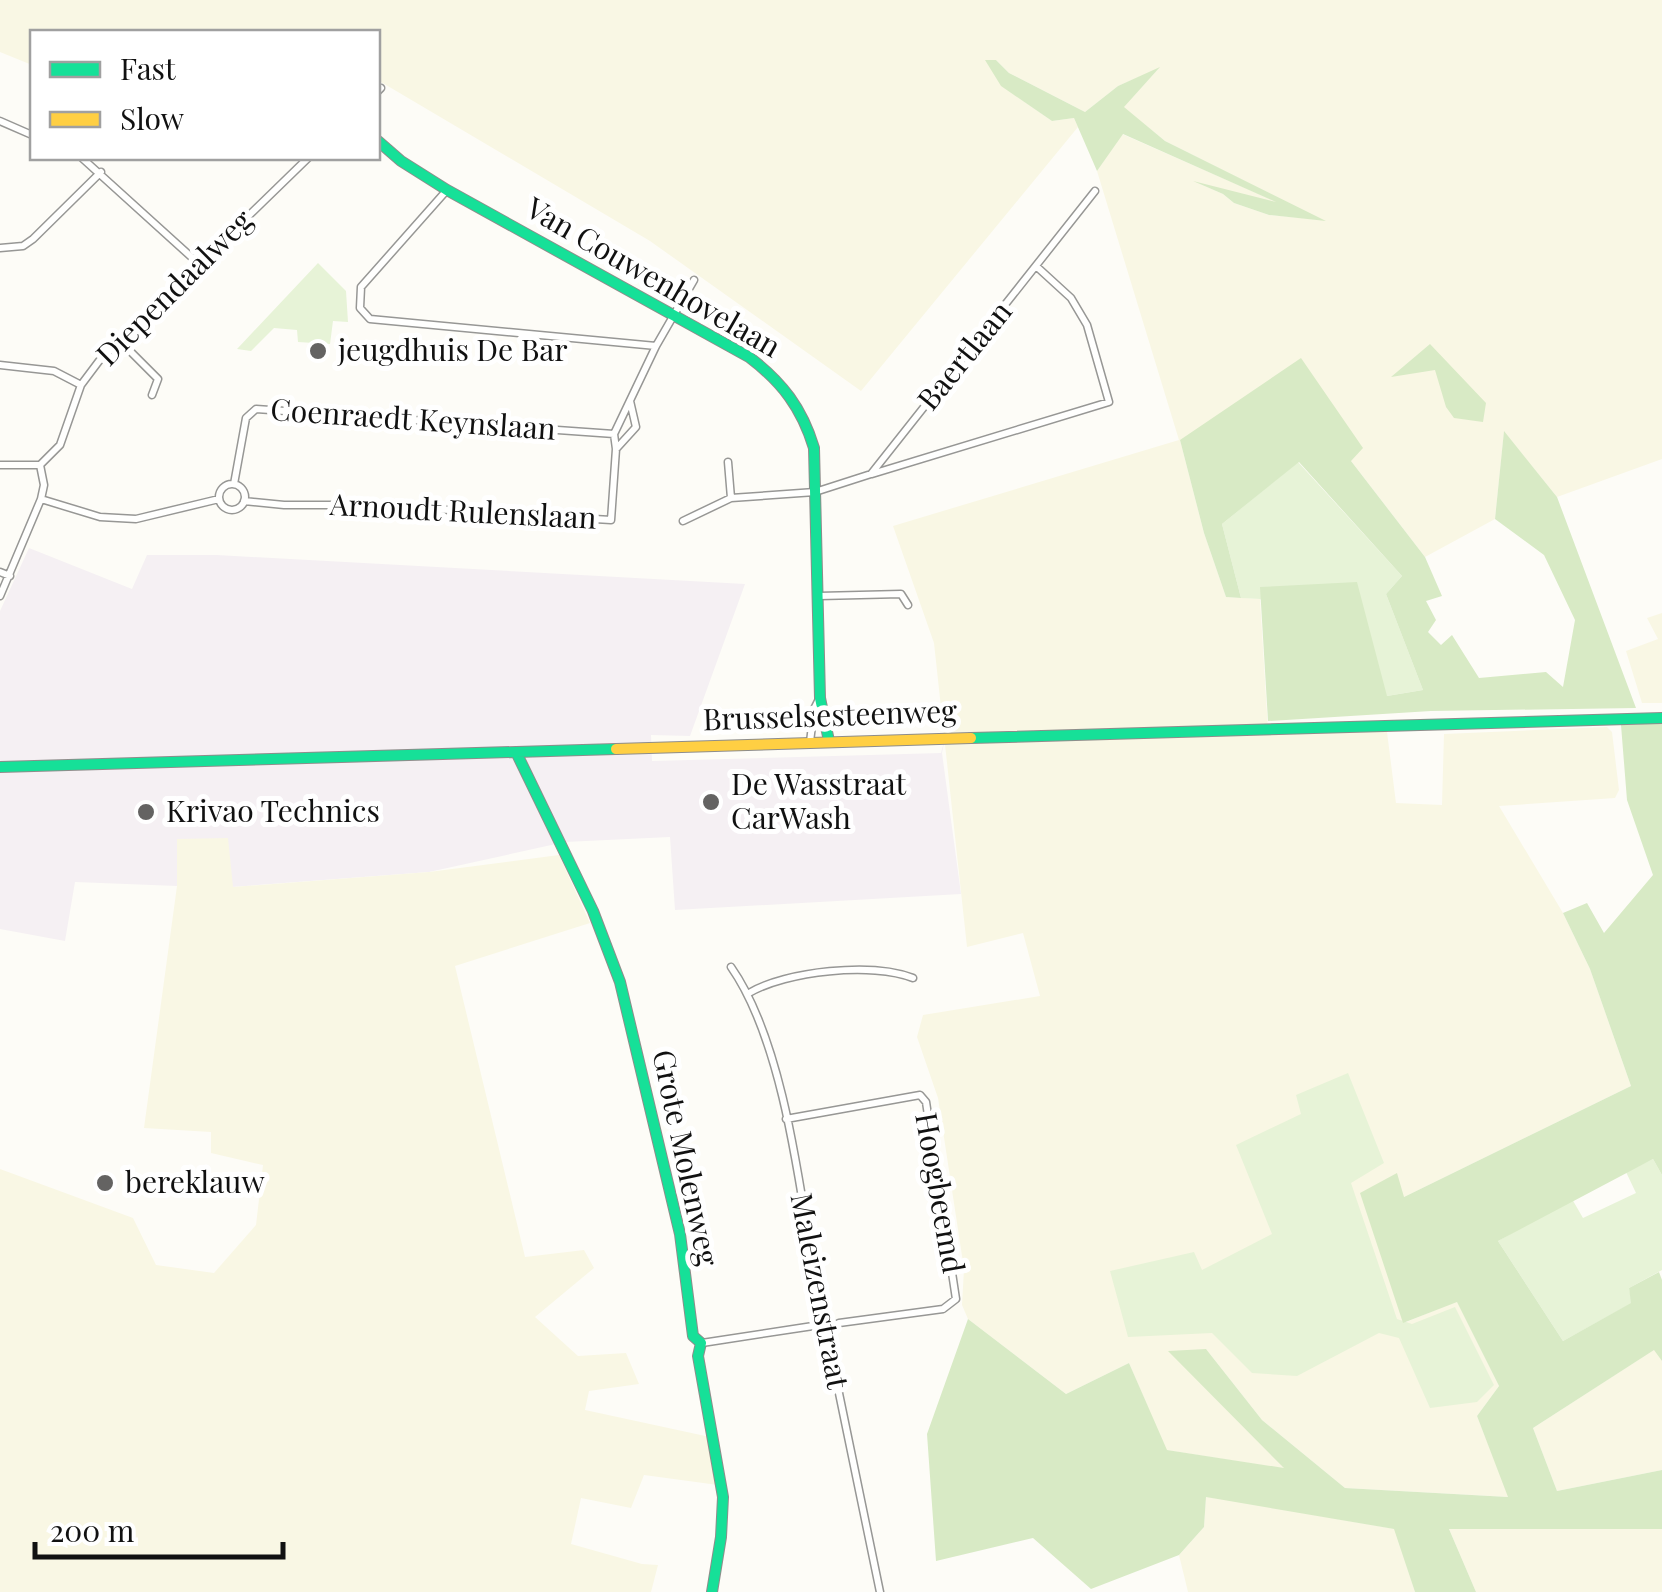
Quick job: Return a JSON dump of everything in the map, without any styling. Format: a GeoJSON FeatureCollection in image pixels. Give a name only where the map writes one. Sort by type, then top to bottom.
{"type":"FeatureCollection","features":[{"type":"Feature","properties":{"kind":"street"},"geometry":{"type":"LineString","coordinates":[[0,121],[30,134]]}},
{"type":"Feature","properties":{"kind":"street","name":"Van Couwenhovelaan"},"geometry":{"type":"LineString","coordinates":[[380,143],[447,190],[748,357],[778,378],[796,399],[814,448],[820,698],[829,741]]}},
{"type":"Feature","properties":{"kind":"street"},"geometry":{"type":"LineString","coordinates":[[85,160],[198,263]]}},
{"type":"Feature","properties":{"kind":"street","name":"Diependaalweg"},"geometry":{"type":"LineString","coordinates":[[40,465],[60,445],[81,386],[99,361],[306,160]]}},
{"type":"Feature","properties":{"kind":"street"},"geometry":{"type":"LineString","coordinates":[[0,248],[24,246],[101,172]]}},
{"type":"Feature","properties":{"kind":"street"},"geometry":{"type":"LineString","coordinates":[[447,190],[361,287],[360,308],[370,319],[656,346]]}},
{"type":"Feature","properties":{"kind":"street","name":"Baertlaan"},"geometry":{"type":"LineString","coordinates":[[870,474],[1095,192]]}},
{"type":"Feature","properties":{"kind":"street"},"geometry":{"type":"LineString","coordinates":[[683,521],[730,498],[816,492],[1109,402],[1087,325],[1071,298],[1036,266]]}},
{"type":"Feature","properties":{"kind":"street"},"geometry":{"type":"LineString","coordinates":[[614,434],[656,346],[694,280]]}},
{"type":"Feature","properties":{"kind":"street"},"geometry":{"type":"LineString","coordinates":[[119,340],[158,379],[152,395]]}},
{"type":"Feature","properties":{"kind":"street"},"geometry":{"type":"LineString","coordinates":[[0,364],[54,372],[81,386]]}},
{"type":"Feature","properties":{"kind":"street","name":"Arnoudt Rulenslaan"},"geometry":{"type":"LineString","coordinates":[[616,449],[636,427],[630,400]]}},
{"type":"Feature","properties":{"kind":"street","name":"Coenraedt Keynslaan"},"geometry":{"type":"LineString","coordinates":[[234,484],[246,418],[256,409],[614,434]]}},
{"type":"Feature","properties":{"kind":"street","name":"Arnoudt Rulenslaan"},"geometry":{"type":"LineString","coordinates":[[41,499],[100,517],[136,519],[219,499],[231,510],[244,501],[611,520],[614,434]]}},
{"type":"Feature","properties":{"kind":"street"},"geometry":{"type":"LineString","coordinates":[[728,462],[730,498]]}},
{"type":"Feature","properties":{"kind":"street"},"geometry":{"type":"LineString","coordinates":[[0,465],[40,465],[44,485],[0,596]]}},
{"type":"Feature","properties":{"kind":"street"},"geometry":{"type":"LineString","coordinates":[[219,499],[222,488],[234,484],[243,490],[244,501]]}},
{"type":"Feature","properties":{"kind":"street"},"geometry":{"type":"LineString","coordinates":[[0,572],[10,576]]}},
{"type":"Feature","properties":{"kind":"street"},"geometry":{"type":"LineString","coordinates":[[819,596],[900,594],[908,604]]}},
{"type":"Feature","properties":{"kind":"street","name":"Van Couwenhovelaan"},"geometry":{"type":"LineString","coordinates":[[810,742],[814,710],[820,698]]}},
{"type":"Feature","properties":{"kind":"street","name":"Brusselsesteenweg"},"geometry":{"type":"LineString","coordinates":[[0,767],[1662,718]]}},
{"type":"Feature","properties":{"kind":"street","name":"Grote Molenweg"},"geometry":{"type":"LineString","coordinates":[[516,752],[593,912],[620,982],[680,1234],[693,1336],[701,1344],[698,1356],[723,1497],[712,1592]]}},
{"type":"Feature","properties":{"kind":"street","name":"Maleizenstraat"},"geometry":{"type":"LineString","coordinates":[[731,967],[758,1014],[786,1119],[820,1304],[820,1326],[827,1335],[880,1592]]}},
{"type":"Feature","properties":{"kind":"street"},"geometry":{"type":"LineString","coordinates":[[749,993],[766,982],[826,971],[900,972],[913,978]]}},
{"type":"Feature","properties":{"kind":"street","name":"Hoogbeemd"},"geometry":{"type":"LineString","coordinates":[[786,1119],[920,1095],[926,1102],[956,1299],[950,1306],[839,1323],[830,1328],[820,1326]]}},
{"type":"Feature","properties":{"kind":"street"},"geometry":{"type":"LineString","coordinates":[[701,1344],[820,1326]]}},
{"type":"Feature","properties":{"kind":"shaded area"},"geometry":{"type":"Polygon","coordinates":[[[0,0],[1662,0],[1662,459],[1557,497],[1504,432],[1495,519],[1425,557],[1351,461],[1180,440],[1204,533],[1226,597],[1260,599],[1268,730],[1387,732],[1396,803],[1442,805],[1444,734],[1607,727],[1612,732],[1619,790],[1615,798],[1499,806],[1563,913],[1590,969],[1631,1086],[1404,1197],[1404,1323],[1457,1301],[1499,1386],[1477,1416],[1509,1497],[1345,1488],[1262,1420],[1206,1349],[1286,1469],[1166,1450],[1129,1363],[1066,1394],[968,1319],[962,1305],[964,1269],[938,1098],[917,1037],[923,1015],[1040,996],[1023,933],[967,947],[934,643],[893,526],[1179,440],[1097,171],[1122,134],[1284,205],[1198,183],[1234,203],[1269,215],[1322,220],[1165,141],[1123,107],[1158,69],[1118,86],[1085,112],[1009,73],[996,60],[986,60],[1002,86],[1052,121],[1074,118],[1078,127],[861,391],[650,241],[380,83],[380,30],[30,30],[30,64],[0,52],[0,0]]]}},
{"type":"Feature","properties":{"kind":"shaded area"},"geometry":{"type":"Polygon","coordinates":[[[29,548],[132,589],[147,555],[217,555],[745,584],[690,736],[651,735],[652,761],[941,753],[945,738],[942,753],[961,894],[675,910],[670,837],[565,842],[429,872],[232,887],[178,839],[177,886],[75,882],[65,941],[0,929],[0,611],[29,548]]]}},
{"type":"Feature","properties":{"kind":"shaded area"},"geometry":{"type":"Polygon","coordinates":[[[1662,613],[1662,703],[1642,703],[1626,651],[1658,639],[1647,618],[1662,613]]]}},
{"type":"Feature","properties":{"kind":"shaded area"},"geometry":{"type":"Polygon","coordinates":[[[228,838],[233,887],[429,872],[559,855],[590,923],[455,966],[525,1257],[584,1250],[594,1268],[535,1317],[578,1356],[626,1353],[639,1384],[589,1391],[585,1410],[710,1437],[718,1485],[644,1475],[631,1508],[581,1498],[571,1544],[658,1565],[651,1592],[0,1592],[0,1169],[133,1218],[156,1265],[214,1273],[256,1225],[263,1165],[211,1153],[211,1132],[144,1128],[177,886],[177,839],[228,838]]]}},
{"type":"Feature","properties":{"kind":"shaded area"},"geometry":{"type":"Polygon","coordinates":[[[1655,1349],[1662,1361],[1662,1470],[1557,1491],[1533,1428],[1655,1349]]]}},
{"type":"Feature","properties":{"kind":"shaded area"},"geometry":{"type":"Polygon","coordinates":[[[1206,1496],[1395,1529],[1415,1592],[1188,1592],[1179,1555],[1204,1527],[1206,1496]]]}},
{"type":"Feature","properties":{"kind":"shaded area"},"geometry":{"type":"Polygon","coordinates":[[[1449,1529],[1662,1529],[1662,1592],[1476,1592],[1449,1529]]]}},
{"type":"Feature","properties":{"kind":"green space"},"geometry":{"type":"Polygon","coordinates":[[[985,60],[996,60],[1009,73],[1085,112],[1118,86],[1160,67],[1124,107],[1165,141],[1326,221],[1269,215],[1234,203],[1193,181],[1276,202],[1123,134],[1097,171],[1074,118],[1052,121],[1001,86],[985,60]]]}},
{"type":"Feature","properties":{"kind":"green space"},"geometry":{"type":"Polygon","coordinates":[[[318,263],[346,291],[348,322],[333,321],[330,344],[298,342],[297,330],[274,328],[251,351],[237,349],[318,263]]]}},
{"type":"Feature","properties":{"kind":"green space"},"geometry":{"type":"Polygon","coordinates":[[[1430,344],[1486,403],[1483,422],[1454,418],[1446,407],[1435,370],[1391,377],[1430,344]]]}},
{"type":"Feature","properties":{"kind":"green space"},"geometry":{"type":"Polygon","coordinates":[[[1301,358],[1363,448],[1351,461],[1425,557],[1442,596],[1426,601],[1436,620],[1428,632],[1441,645],[1452,635],[1479,678],[1546,672],[1563,687],[1575,620],[1544,555],[1495,519],[1504,431],[1557,497],[1636,708],[1431,711],[1268,721],[1260,587],[1357,582],[1387,696],[1423,690],[1386,594],[1402,576],[1299,462],[1222,524],[1241,598],[1226,597],[1204,533],[1180,440],[1301,358]]]}},
{"type":"Feature","properties":{"kind":"green space"},"geometry":{"type":"Polygon","coordinates":[[[1298,462],[1402,576],[1386,594],[1423,690],[1387,696],[1260,599],[1241,598],[1222,524],[1298,462]]]}},
{"type":"Feature","properties":{"kind":"green space"},"geometry":{"type":"Polygon","coordinates":[[[1662,723],[1662,1175],[1653,1159],[1498,1241],[1563,1341],[1631,1303],[1629,1288],[1659,1272],[1662,1361],[1654,1350],[1533,1428],[1557,1491],[1662,1470],[1662,1529],[1449,1529],[1476,1592],[1415,1592],[1394,1529],[1206,1497],[1204,1527],[1179,1555],[1091,1589],[1033,1538],[936,1561],[927,1434],[968,1319],[1066,1394],[1129,1363],[1167,1450],[1284,1468],[1168,1351],[1206,1349],[1262,1420],[1345,1488],[1508,1497],[1477,1416],[1499,1386],[1457,1302],[1403,1323],[1360,1193],[1397,1173],[1404,1197],[1631,1086],[1590,969],[1563,913],[1587,903],[1604,933],[1653,875],[1627,800],[1621,725],[1662,723]]]}},
{"type":"Feature","properties":{"kind":"green space"},"geometry":{"type":"Polygon","coordinates":[[[1348,1073],[1384,1163],[1351,1183],[1397,1319],[1412,1324],[1455,1307],[1494,1385],[1477,1402],[1430,1408],[1399,1338],[1379,1333],[1297,1376],[1252,1373],[1212,1333],[1128,1337],[1110,1271],[1194,1252],[1202,1270],[1272,1234],[1236,1145],[1301,1114],[1296,1095],[1348,1073]]]}},
{"type":"Feature","properties":{"kind":"green space"},"geometry":{"type":"Polygon","coordinates":[[[1653,1159],[1662,1175],[1662,1270],[1629,1288],[1632,1303],[1563,1341],[1498,1241],[1572,1199],[1583,1218],[1636,1193],[1626,1172],[1653,1159]]]}},
{"type":"Feature","properties":{"kind":"traffic: fast"},"geometry":{"type":"LineString","coordinates":[[380,143],[447,190],[749,357],[789,397],[814,448],[820,698],[829,741]]}},
{"type":"Feature","properties":{"kind":"traffic: fast"},"geometry":{"type":"LineString","coordinates":[[971,738],[1662,718]]}},
{"type":"Feature","properties":{"kind":"traffic: fast"},"geometry":{"type":"LineString","coordinates":[[0,767],[616,749]]}},
{"type":"Feature","properties":{"kind":"traffic: fast"},"geometry":{"type":"LineString","coordinates":[[516,752],[593,911],[620,982],[680,1234],[693,1336],[701,1343],[698,1356],[723,1497],[712,1592]]}},
{"type":"Feature","properties":{"kind":"traffic: slow"},"geometry":{"type":"LineString","coordinates":[[616,749],[971,738]]}},
{"type":"Feature","properties":{"kind":"place","name":"jeugdhuis De Bar"},"geometry":{"type":"Point","coordinates":[318,351]}},
{"type":"Feature","properties":{"kind":"place","name":"De Wasstraat CarWash"},"geometry":{"type":"Point","coordinates":[711,802]}},
{"type":"Feature","properties":{"kind":"place","name":"Krivao Technics"},"geometry":{"type":"Point","coordinates":[146,812]}},
{"type":"Feature","properties":{"kind":"place","name":"bereklauw"},"geometry":{"type":"Point","coordinates":[105,1183]}}]}
